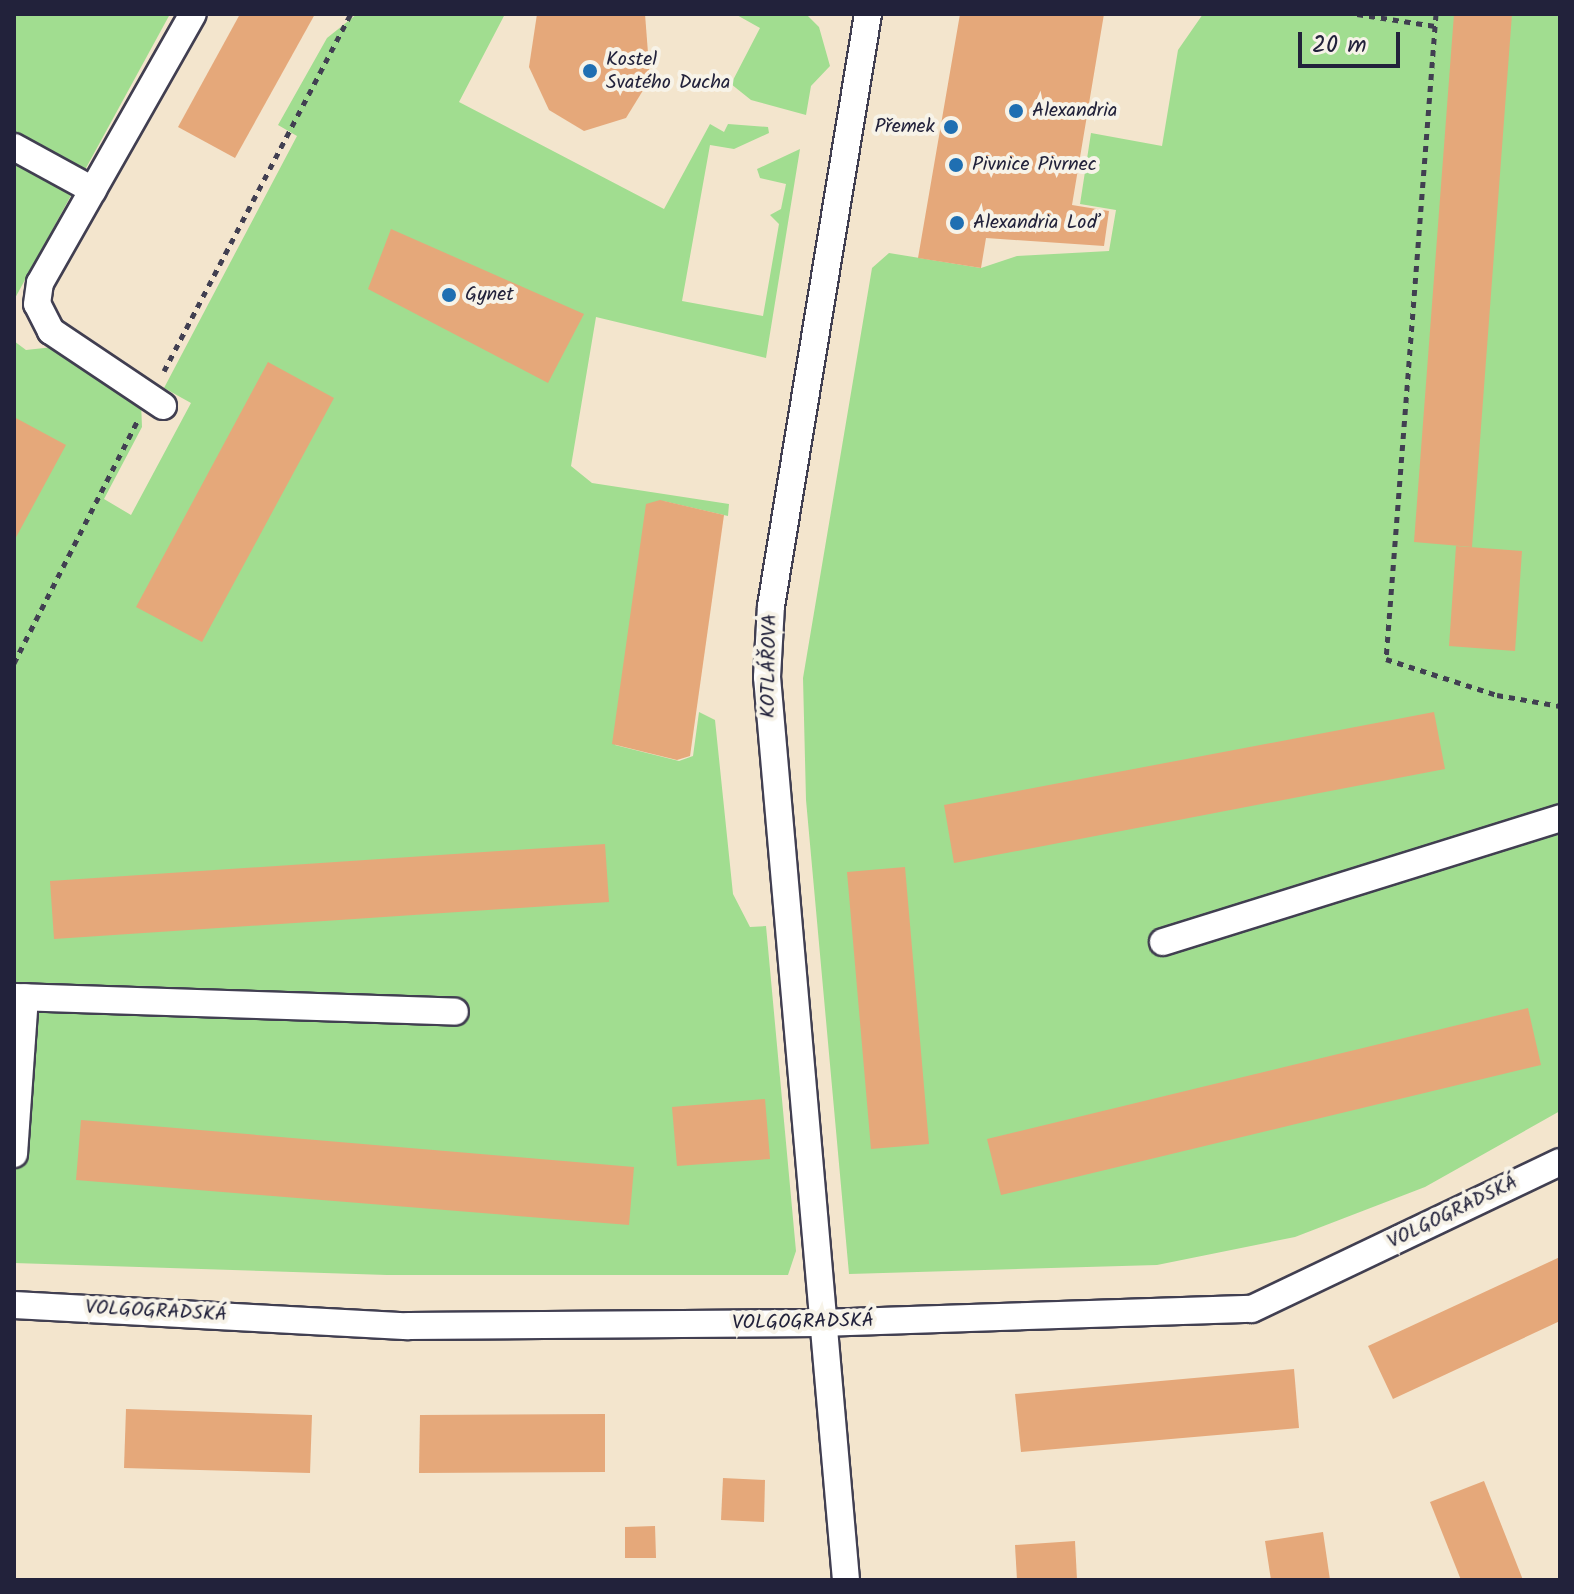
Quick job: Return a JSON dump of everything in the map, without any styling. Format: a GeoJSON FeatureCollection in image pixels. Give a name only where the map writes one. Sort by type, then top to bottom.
{"type":"FeatureCollection","features":[{"type":"Feature","properties":{"kind":"street"},"geometry":{"type":"LineString","coordinates":[[156,402],[51,331],[37,304],[40,283],[193,14]]}},
{"type":"Feature","properties":{"kind":"street","name":"KOTLÁŘOVA"},"geometry":{"type":"LineString","coordinates":[[846,1580],[820,1323],[767,677],[771,606],[868,14]]}},
{"type":"Feature","properties":{"kind":"street"},"geometry":{"type":"LineString","coordinates":[[14,147],[93,190]]}},
{"type":"Feature","properties":{"kind":"street"},"geometry":{"type":"LineString","coordinates":[[1163,942],[1560,818]]}},
{"type":"Feature","properties":{"kind":"street"},"geometry":{"type":"LineString","coordinates":[[14,1154],[20,997],[455,1012]]}},
{"type":"Feature","properties":{"kind":"street","name":"VOLGOGRADSKÁ"},"geometry":{"type":"LineString","coordinates":[[14,1305],[408,1326],[820,1323],[1252,1309],[1560,1162]]}},
{"type":"Feature","properties":{"kind":"path"},"geometry":{"type":"LineString","coordinates":[[14,663],[156,402],[351,14]]}},
{"type":"Feature","properties":{"kind":"path"},"geometry":{"type":"LineString","coordinates":[[1357,14],[1435,26]]}},
{"type":"Feature","properties":{"kind":"path"},"geometry":{"type":"LineString","coordinates":[[1436,14],[1386,659],[1497,695],[1560,706]]}},
{"type":"Feature","properties":{"kind":"green space"},"geometry":{"type":"Polygon","coordinates":[[[14,14],[170,14],[14,300],[14,14]]]}},
{"type":"Feature","properties":{"kind":"green space"},"geometry":{"type":"Polygon","coordinates":[[[357,14],[505,14],[459,102],[664,209],[710,124],[724,132],[728,124],[768,127],[769,133],[734,149],[710,145],[682,301],[763,316],[779,224],[770,215],[781,209],[786,184],[760,178],[757,169],[800,149],[766,358],[596,317],[571,466],[592,483],[729,504],[728,516],[663,501],[615,745],[679,761],[693,756],[699,712],[715,720],[733,894],[750,927],[766,926],[796,1251],[788,1275],[387,1275],[14,1263],[14,341],[26,350],[53,347],[141,402],[142,427],[104,499],[131,515],[191,403],[164,388],[297,136],[278,125],[327,38],[357,14]]]}},
{"type":"Feature","properties":{"kind":"green space"},"geometry":{"type":"Polygon","coordinates":[[[735,14],[806,14],[819,27],[830,66],[811,86],[806,115],[751,100],[731,84],[760,28],[735,14]]]}},
{"type":"Feature","properties":{"kind":"green space"},"geometry":{"type":"Polygon","coordinates":[[[1203,14],[1560,14],[1560,1111],[1425,1187],[1295,1237],[1157,1265],[849,1274],[806,800],[803,678],[872,268],[889,253],[981,268],[1017,256],[1109,251],[1116,210],[1080,204],[1091,133],[1162,146],[1178,50],[1203,14]]]}},
{"type":"Feature","properties":{"kind":"building"},"geometry":{"type":"Polygon","coordinates":[[[240,14],[315,14],[235,158],[178,127],[240,14]]]}},
{"type":"Feature","properties":{"kind":"building","name":"Kostel Svatého Ducha"},"geometry":{"type":"Polygon","coordinates":[[[537,14],[645,14],[650,79],[626,118],[584,131],[549,110],[529,67],[537,14]]]}},
{"type":"Feature","properties":{"kind":"building","name":"Alexandria"},"geometry":{"type":"Polygon","coordinates":[[[960,14],[1104,14],[1072,205],[1109,211],[1104,246],[986,238],[981,268],[918,258],[960,14]]]}},
{"type":"Feature","properties":{"kind":"building"},"geometry":{"type":"Polygon","coordinates":[[[1454,14],[1512,14],[1472,547],[1414,542],[1454,14]]]}},
{"type":"Feature","properties":{"kind":"building"},"geometry":{"type":"Polygon","coordinates":[[[391,229],[584,314],[548,383],[368,289],[391,229]]]}},
{"type":"Feature","properties":{"kind":"building"},"geometry":{"type":"Polygon","coordinates":[[[268,362],[334,398],[202,642],[136,607],[268,362]]]}},
{"type":"Feature","properties":{"kind":"building"},"geometry":{"type":"Polygon","coordinates":[[[14,417],[66,445],[14,541],[14,417]]]}},
{"type":"Feature","properties":{"kind":"building"},"geometry":{"type":"Polygon","coordinates":[[[660,500],[724,515],[690,756],[677,760],[612,744],[646,504],[660,500]]]}},
{"type":"Feature","properties":{"kind":"building"},"geometry":{"type":"Polygon","coordinates":[[[1456,546],[1522,551],[1515,651],[1449,646],[1456,546]]]}},
{"type":"Feature","properties":{"kind":"building"},"geometry":{"type":"Polygon","coordinates":[[[1434,712],[1445,769],[954,863],[944,805],[1434,712]]]}},
{"type":"Feature","properties":{"kind":"building"},"geometry":{"type":"Polygon","coordinates":[[[605,844],[609,902],[54,939],[50,881],[605,844]]]}},
{"type":"Feature","properties":{"kind":"building"},"geometry":{"type":"Polygon","coordinates":[[[905,867],[929,1144],[871,1149],[847,872],[905,867]]]}},
{"type":"Feature","properties":{"kind":"building"},"geometry":{"type":"Polygon","coordinates":[[[1528,1008],[1541,1065],[1001,1195],[987,1139],[1528,1008]]]}},
{"type":"Feature","properties":{"kind":"building"},"geometry":{"type":"Polygon","coordinates":[[[765,1099],[770,1159],[677,1166],[672,1107],[765,1099]]]}},
{"type":"Feature","properties":{"kind":"building"},"geometry":{"type":"Polygon","coordinates":[[[81,1120],[634,1167],[629,1225],[76,1180],[81,1120]]]}},
{"type":"Feature","properties":{"kind":"building"},"geometry":{"type":"Polygon","coordinates":[[[1560,1257],[1560,1321],[1393,1399],[1368,1346],[1560,1257]]]}},
{"type":"Feature","properties":{"kind":"building"},"geometry":{"type":"Polygon","coordinates":[[[1294,1369],[1299,1428],[1021,1452],[1015,1394],[1294,1369]]]}},
{"type":"Feature","properties":{"kind":"building"},"geometry":{"type":"Polygon","coordinates":[[[126,1409],[312,1415],[310,1473],[124,1468],[126,1409]]]}},
{"type":"Feature","properties":{"kind":"building"},"geometry":{"type":"Polygon","coordinates":[[[605,1414],[605,1472],[419,1473],[420,1415],[605,1414]]]}},
{"type":"Feature","properties":{"kind":"building"},"geometry":{"type":"Polygon","coordinates":[[[723,1478],[765,1480],[764,1522],[721,1520],[723,1478]]]}},
{"type":"Feature","properties":{"kind":"building"},"geometry":{"type":"Polygon","coordinates":[[[1484,1481],[1523,1580],[1461,1580],[1430,1502],[1484,1481]]]}},
{"type":"Feature","properties":{"kind":"building"},"geometry":{"type":"Polygon","coordinates":[[[655,1526],[656,1558],[625,1558],[625,1527],[655,1526]]]}},
{"type":"Feature","properties":{"kind":"building"},"geometry":{"type":"Polygon","coordinates":[[[1323,1532],[1330,1580],[1271,1580],[1265,1541],[1323,1532]]]}},
{"type":"Feature","properties":{"kind":"building"},"geometry":{"type":"Polygon","coordinates":[[[1075,1541],[1077,1580],[1017,1580],[1015,1545],[1075,1541]]]}},
{"type":"Feature","properties":{"kind":"place","name":"Kostel Svatého Ducha"},"geometry":{"type":"Point","coordinates":[590,71]}},
{"type":"Feature","properties":{"kind":"place","name":"Alexandria"},"geometry":{"type":"Point","coordinates":[1016,111]}},
{"type":"Feature","properties":{"kind":"place","name":"Přemek"},"geometry":{"type":"Point","coordinates":[951,127]}},
{"type":"Feature","properties":{"kind":"place","name":"Pivnice Pivrnec"},"geometry":{"type":"Point","coordinates":[956,165]}},
{"type":"Feature","properties":{"kind":"place","name":"Alexandria Loď"},"geometry":{"type":"Point","coordinates":[957,223]}},
{"type":"Feature","properties":{"kind":"place","name":"Gynet"},"geometry":{"type":"Point","coordinates":[449,295]}}]}
